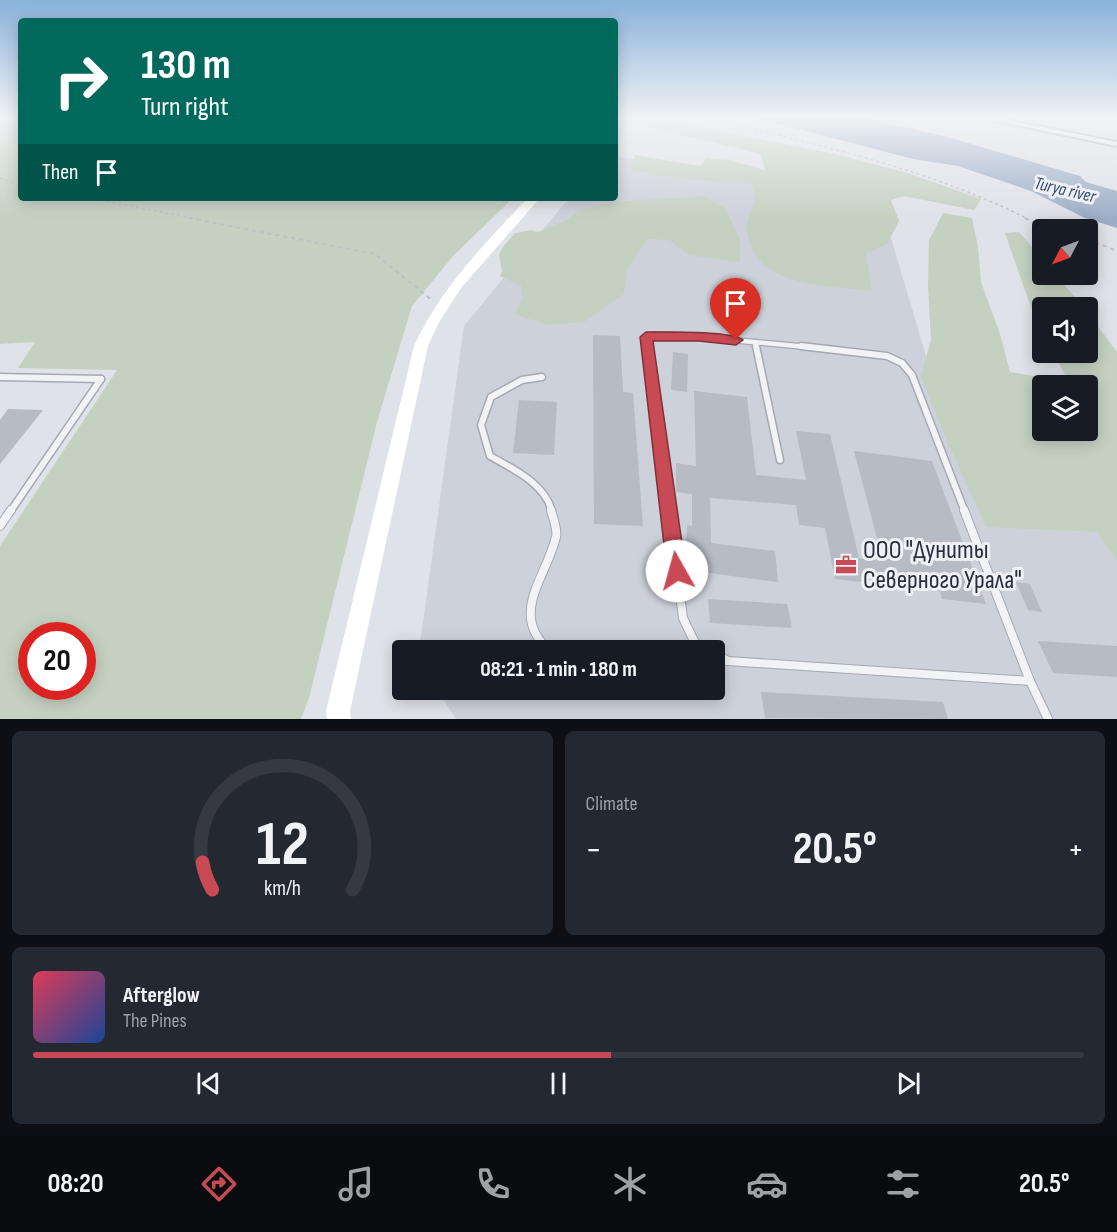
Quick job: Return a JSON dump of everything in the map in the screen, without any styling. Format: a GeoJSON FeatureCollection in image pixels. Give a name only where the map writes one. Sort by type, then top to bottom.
{"type":"FeatureCollection","features":[{"type":"Feature","properties":{"kind":"main road"},"geometry":{"type":"LineString","coordinates":[[339,719],[338,711],[421,346],[440,307],[476,261],[531,201]]}},
{"type":"Feature","properties":{"kind":"main road"},"geometry":{"type":"LineString","coordinates":[[327,719],[346,676]]}},
{"type":"Feature","properties":{"kind":"lane"},"geometry":{"type":"LineString","coordinates":[[694,640],[683,618],[646,337],[699,337],[852,351],[887,357],[902,363],[912,375],[1030,681],[1048,719]]}},
{"type":"Feature","properties":{"kind":"lane"},"geometry":{"type":"LineString","coordinates":[[755,342],[780,460]]}},
{"type":"Feature","properties":{"kind":"lane"},"geometry":{"type":"LineString","coordinates":[[0,377],[101,379],[0,526]]}},
{"type":"Feature","properties":{"kind":"lane"},"geometry":{"type":"LineString","coordinates":[[537,640],[529,605],[557,535],[549,499],[520,473],[490,456],[481,425],[491,397],[522,380],[542,377]]}},
{"type":"Feature","properties":{"kind":"lane"},"geometry":{"type":"LineString","coordinates":[[725,659],[1030,681]]}},
{"type":"Feature","properties":{"kind":"path"},"geometry":{"type":"LineString","coordinates":[[834,151],[885,164],[1000,205],[1032,221]]}},
{"type":"Feature","properties":{"kind":"path"},"geometry":{"type":"LineString","coordinates":[[0,178],[18,184]]}},
{"type":"Feature","properties":{"kind":"path"},"geometry":{"type":"LineString","coordinates":[[104,201],[375,254],[440,307]]}},
{"type":"Feature","properties":{"kind":"path"},"geometry":{"type":"LineString","coordinates":[[1098,243],[1117,251]]}},
{"type":"Feature","properties":{"kind":"shaded area"},"geometry":{"type":"Polygon","coordinates":[[[618,156],[879,198],[930,369],[1032,384],[1032,441],[1098,441],[1098,418],[1117,394],[1117,719],[456,719],[444,700],[725,700],[725,640],[421,640],[464,326],[567,201],[618,201],[618,156]]]}},
{"type":"Feature","properties":{"kind":"green space"},"geometry":{"type":"Polygon","coordinates":[[[0,151],[18,151],[18,201],[510,201],[454,255],[412,306],[377,422],[309,698],[301,719],[0,719],[0,546],[117,370],[18,368],[35,342],[0,344],[0,151]]]}},
{"type":"Feature","properties":{"kind":"green space"},"geometry":{"type":"Polygon","coordinates":[[[747,151],[817,151],[835,154],[908,173],[981,199],[974,210],[904,196],[891,200],[899,221],[887,244],[866,253],[872,291],[800,282],[767,268],[756,256],[749,240],[748,219],[755,203],[751,183],[690,179],[630,170],[635,155],[700,166],[706,158],[728,160],[765,170],[761,154],[747,151]]]}},
{"type":"Feature","properties":{"kind":"green space"},"geometry":{"type":"Polygon","coordinates":[[[703,196],[725,208],[740,239],[740,262],[689,255],[669,240],[648,239],[627,269],[624,294],[584,322],[548,325],[514,314],[523,299],[521,286],[500,276],[502,271],[499,255],[515,233],[531,230],[538,232],[569,219],[579,210],[613,202],[703,196]]]}},
{"type":"Feature","properties":{"kind":"green space"},"geometry":{"type":"Polygon","coordinates":[[[943,213],[972,218],[978,247],[981,282],[1000,334],[1010,372],[1032,376],[1032,441],[1098,441],[1098,375],[1065,375],[1059,363],[1098,363],[1098,326],[1117,352],[1117,560],[1097,532],[986,527],[944,434],[921,376],[931,340],[928,285],[929,240],[943,213]]]}},
{"type":"Feature","properties":{"kind":"green space"},"geometry":{"type":"Polygon","coordinates":[[[1019,232],[1032,247],[1032,285],[1064,285],[1075,297],[1032,297],[1032,310],[1005,233],[1019,232]]]}},
{"type":"Feature","properties":{"kind":"water","name":"Turya river"},"geometry":{"type":"Polygon","coordinates":[[[881,151],[994,151],[1080,176],[1086,182],[1117,191],[1117,228],[1098,222],[1098,219],[1085,218],[1031,191],[958,166],[913,159],[881,151]]]}},
{"type":"Feature","properties":{"kind":"building"},"geometry":{"type":"Polygon","coordinates":[[[593,335],[620,336],[623,392],[633,393],[643,526],[594,524],[593,335]]]}},
{"type":"Feature","properties":{"kind":"building"},"geometry":{"type":"Polygon","coordinates":[[[673,352],[688,354],[687,392],[671,390],[673,352]]]}},
{"type":"Feature","properties":{"kind":"building"},"geometry":{"type":"Polygon","coordinates":[[[694,391],[747,397],[756,475],[806,480],[796,431],[830,434],[859,558],[883,561],[854,451],[932,461],[986,604],[942,599],[940,591],[835,579],[825,528],[799,525],[796,505],[710,498],[711,543],[775,551],[778,582],[686,570],[687,525],[692,526],[692,494],[676,492],[676,463],[696,466],[694,391]]]}},
{"type":"Feature","properties":{"kind":"building"},"geometry":{"type":"Polygon","coordinates":[[[519,400],[557,402],[554,455],[513,453],[519,400]]]}},
{"type":"Feature","properties":{"kind":"building"},"geometry":{"type":"Polygon","coordinates":[[[8,409],[43,410],[0,464],[0,420],[8,409]]]}},
{"type":"Feature","properties":{"kind":"building"},"geometry":{"type":"Polygon","coordinates":[[[1016,582],[1030,584],[1042,612],[1028,610],[1016,582]]]}},
{"type":"Feature","properties":{"kind":"building"},"geometry":{"type":"Polygon","coordinates":[[[708,599],[787,604],[792,628],[710,623],[708,599]]]}},
{"type":"Feature","properties":{"kind":"building"},"geometry":{"type":"Polygon","coordinates":[[[1038,641],[1117,646],[1117,677],[1053,673],[1038,641]]]}},
{"type":"Feature","properties":{"kind":"building"},"geometry":{"type":"Polygon","coordinates":[[[761,692],[943,702],[948,719],[765,718],[761,692]]]}},
{"type":"Feature","properties":{"kind":"place","name":"ООО \"Дуниты Северного Урала\""},"geometry":{"type":"Point","coordinates":[846,565]}},
{"type":"Feature","properties":{"kind":"route"},"geometry":{"type":"LineString","coordinates":[[677,571],[646,337],[736,340]]}}]}
